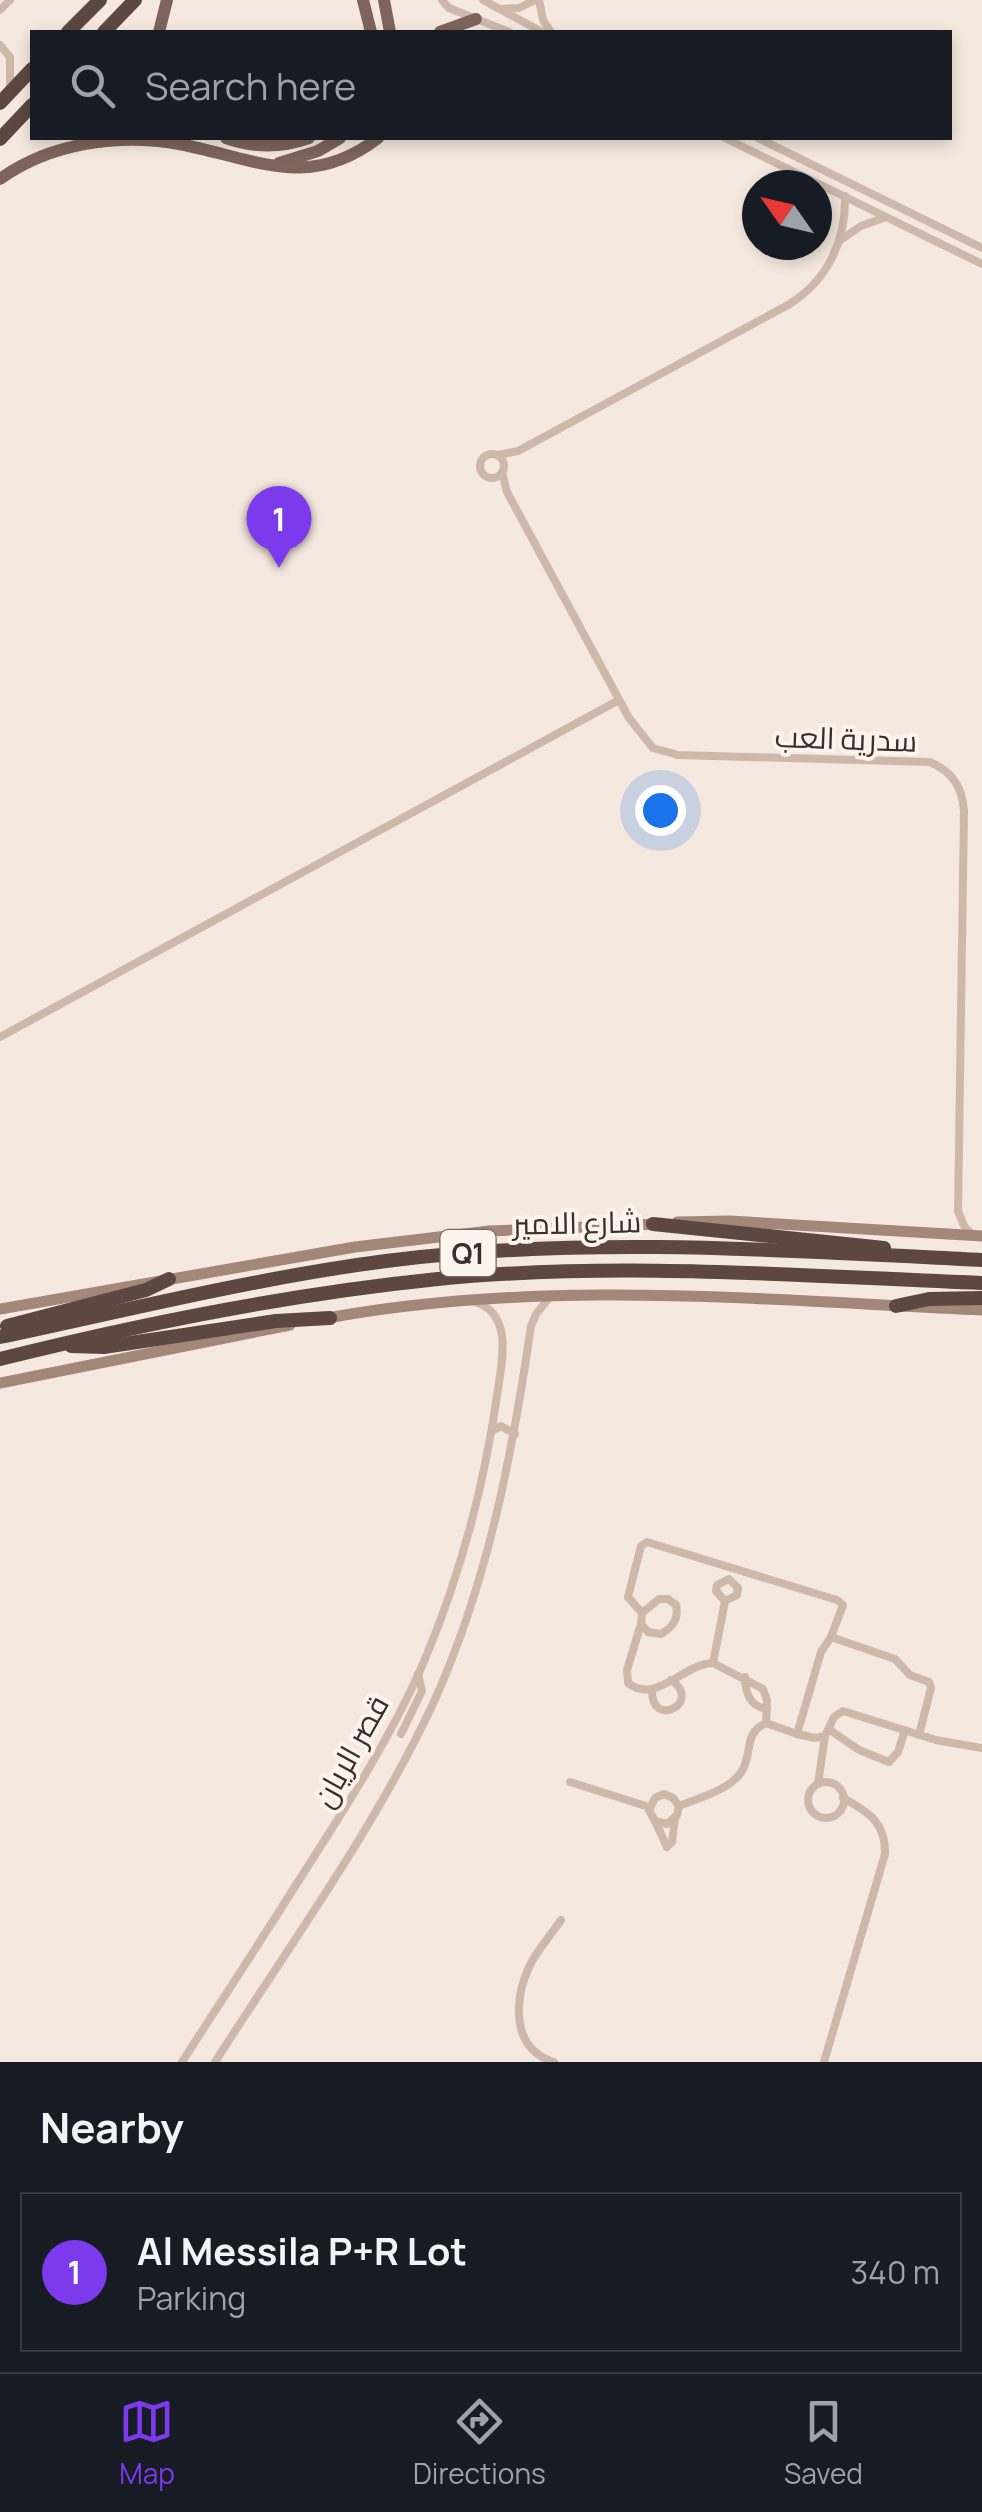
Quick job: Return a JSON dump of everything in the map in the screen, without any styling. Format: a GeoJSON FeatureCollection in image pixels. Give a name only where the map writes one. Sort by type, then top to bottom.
{"type":"FeatureCollection","features":[{"type":"Feature","properties":{"kind":"highway"},"geometry":{"type":"LineString","coordinates":[[70,30],[100,0]]}},
{"type":"Feature","properties":{"kind":"highway"},"geometry":{"type":"LineString","coordinates":[[106,30],[135,0]]}},
{"type":"Feature","properties":{"kind":"highway"},"geometry":{"type":"LineString","coordinates":[[5,97],[30,71]]}},
{"type":"Feature","properties":{"kind":"highway"},"geometry":{"type":"LineString","coordinates":[[0,138],[30,108]]}},
{"type":"Feature","properties":{"kind":"highway"},"geometry":{"type":"LineString","coordinates":[[653,1224],[891,1248],[943,1258]]}},
{"type":"Feature","properties":{"kind":"highway","name":"شارع الامير"},"geometry":{"type":"LineString","coordinates":[[0,1337],[288,1277],[387,1261],[487,1252],[594,1246],[982,1260]]}},
{"type":"Feature","properties":{"kind":"highway","name":"شارع الامير"},"geometry":{"type":"LineString","coordinates":[[0,1359],[278,1300],[477,1277],[646,1270],[982,1283]]}},
{"type":"Feature","properties":{"kind":"highway"},"geometry":{"type":"LineString","coordinates":[[0,1329],[146,1290],[169,1279]]}},
{"type":"Feature","properties":{"kind":"highway"},"geometry":{"type":"LineString","coordinates":[[896,1306],[929,1299],[982,1298]]}},
{"type":"Feature","properties":{"kind":"highway"},"geometry":{"type":"LineString","coordinates":[[61,1344],[94,1348],[276,1321],[330,1318]]}},
{"type":"Feature","properties":{"kind":"main road"},"geometry":{"type":"LineString","coordinates":[[160,30],[167,0]]}},
{"type":"Feature","properties":{"kind":"main road"},"geometry":{"type":"LineString","coordinates":[[363,0],[371,30]]}},
{"type":"Feature","properties":{"kind":"main road"},"geometry":{"type":"LineString","coordinates":[[384,0],[390,30]]}},
{"type":"Feature","properties":{"kind":"main road"},"geometry":{"type":"LineString","coordinates":[[446,30],[476,19]]}},
{"type":"Feature","properties":{"kind":"main road"},"geometry":{"type":"LineString","coordinates":[[0,169],[42,150],[81,140]]}},
{"type":"Feature","properties":{"kind":"main road"},"geometry":{"type":"LineString","coordinates":[[89,140],[98,142]]}},
{"type":"Feature","properties":{"kind":"main road"},"geometry":{"type":"LineString","coordinates":[[232,140],[270,146],[299,140]]}},
{"type":"Feature","properties":{"kind":"main road"},"geometry":{"type":"LineString","coordinates":[[272,165],[304,156],[336,140]]}},
{"type":"Feature","properties":{"kind":"main road"},"geometry":{"type":"LineString","coordinates":[[0,179],[47,155],[98,142],[163,141],[294,169],[324,166],[375,140]]}},
{"type":"Feature","properties":{"kind":"main road","name":"شارع الامير"},"geometry":{"type":"LineString","coordinates":[[0,1309],[339,1249],[489,1230],[730,1220],[978,1236]]}},
{"type":"Feature","properties":{"kind":"main road"},"geometry":{"type":"LineString","coordinates":[[0,1383],[330,1318],[471,1301],[552,1296],[803,1300],[982,1310]]}},
{"type":"Feature","properties":{"kind":"street"},"geometry":{"type":"LineString","coordinates":[[0,10],[10,0]]}},
{"type":"Feature","properties":{"kind":"street"},"geometry":{"type":"LineString","coordinates":[[442,0],[450,8],[504,30]]}},
{"type":"Feature","properties":{"kind":"street"},"geometry":{"type":"LineString","coordinates":[[483,0],[538,30]]}},
{"type":"Feature","properties":{"kind":"street"},"geometry":{"type":"LineString","coordinates":[[497,9],[519,8],[537,0],[550,30]]}},
{"type":"Feature","properties":{"kind":"street"},"geometry":{"type":"LineString","coordinates":[[0,45],[10,57],[5,97]]}},
{"type":"Feature","properties":{"kind":"street"},"geometry":{"type":"LineString","coordinates":[[730,140],[982,264]]}},
{"type":"Feature","properties":{"kind":"street"},"geometry":{"type":"LineString","coordinates":[[762,140],[982,248]]}},
{"type":"Feature","properties":{"kind":"street"},"geometry":{"type":"LineString","coordinates":[[518,451],[491,478],[483,474],[480,462],[487,455],[518,451],[798,298],[820,279],[839,242],[845,196]]}},
{"type":"Feature","properties":{"kind":"street"},"geometry":{"type":"LineString","coordinates":[[839,242],[861,226],[886,217]]}},
{"type":"Feature","properties":{"kind":"street"},"geometry":{"type":"LineString","coordinates":[[498,455],[503,469]]}},
{"type":"Feature","properties":{"kind":"street","name":"سدرية العب"},"geometry":{"type":"LineString","coordinates":[[503,469],[507,492],[644,740],[666,753],[930,762],[942,767],[960,786],[964,811],[958,1211]]}},
{"type":"Feature","properties":{"kind":"street","name":"سدرية العب"},"geometry":{"type":"LineString","coordinates":[[491,478],[507,492]]}},
{"type":"Feature","properties":{"kind":"street"},"geometry":{"type":"LineString","coordinates":[[0,1037],[619,700]]}},
{"type":"Feature","properties":{"kind":"street"},"geometry":{"type":"LineString","coordinates":[[941,1234],[958,1211]]}},
{"type":"Feature","properties":{"kind":"street"},"geometry":{"type":"LineString","coordinates":[[958,1211],[964,1226],[978,1236]]}},
{"type":"Feature","properties":{"kind":"street","name":"قصر الريان"},"geometry":{"type":"LineString","coordinates":[[215,2062],[383,1799],[432,1706],[482,1576],[515,1434],[531,1326],[552,1296]]}},
{"type":"Feature","properties":{"kind":"street","name":"قصر الريان"},"geometry":{"type":"LineString","coordinates":[[182,2062],[340,1816],[418,1674],[469,1527],[492,1432],[503,1338],[493,1314],[484,1305],[471,1301]]}},
{"type":"Feature","properties":{"kind":"street"},"geometry":{"type":"LineString","coordinates":[[492,1432],[507,1426],[515,1434]]}},
{"type":"Feature","properties":{"kind":"street"},"geometry":{"type":"LineString","coordinates":[[642,1613],[627,1594],[641,1546],[647,1542],[837,1600],[843,1605],[841,1614],[820,1652],[797,1734]]}},
{"type":"Feature","properties":{"kind":"street"},"geometry":{"type":"LineString","coordinates":[[640,1624],[648,1632],[661,1634],[672,1627],[678,1614],[676,1605],[668,1599],[652,1603],[642,1613],[627,1670],[628,1682],[638,1690],[652,1690],[690,1668],[712,1662],[745,1677],[767,1694],[766,1722]]}},
{"type":"Feature","properties":{"kind":"street"},"geometry":{"type":"LineString","coordinates":[[712,1662],[726,1601]]}},
{"type":"Feature","properties":{"kind":"street"},"geometry":{"type":"LineString","coordinates":[[830,1637],[895,1659],[910,1675],[929,1682],[932,1688],[919,1734]]}},
{"type":"Feature","properties":{"kind":"street"},"geometry":{"type":"LineString","coordinates":[[401,1734],[422,1690],[418,1674]]}},
{"type":"Feature","properties":{"kind":"street"},"geometry":{"type":"LineString","coordinates":[[745,1677],[750,1698],[767,1709]]}},
{"type":"Feature","properties":{"kind":"street"},"geometry":{"type":"LineString","coordinates":[[652,1690],[656,1707],[674,1709],[682,1694],[679,1685],[671,1680]]}},
{"type":"Feature","properties":{"kind":"street"},"geometry":{"type":"LineString","coordinates":[[818,1784],[827,1733],[834,1717],[843,1712],[982,1748]]}},
{"type":"Feature","properties":{"kind":"street"},"geometry":{"type":"LineString","coordinates":[[678,1806],[740,1775],[750,1738],[766,1722],[815,1738],[827,1733]]}},
{"type":"Feature","properties":{"kind":"street"},"geometry":{"type":"LineString","coordinates":[[389,1730],[415,1738]]}},
{"type":"Feature","properties":{"kind":"street"},"geometry":{"type":"LineString","coordinates":[[827,1733],[888,1762],[898,1752],[905,1730]]}},
{"type":"Feature","properties":{"kind":"street"},"geometry":{"type":"LineString","coordinates":[[570,1782],[650,1806]]}},
{"type":"Feature","properties":{"kind":"street"},"geometry":{"type":"LineString","coordinates":[[824,2062],[885,1854],[885,1838],[879,1823],[844,1798],[832,1783],[818,1784],[810,1791],[808,1801],[820,1816],[830,1817],[838,1812],[844,1798]]}},
{"type":"Feature","properties":{"kind":"street"},"geometry":{"type":"LineString","coordinates":[[664,1794],[674,1798],[678,1806],[672,1842],[666,1847],[650,1806],[654,1798],[664,1794]]}},
{"type":"Feature","properties":{"kind":"street"},"geometry":{"type":"LineString","coordinates":[[654,1820],[667,1824],[675,1819]]}},
{"type":"Feature","properties":{"kind":"street"},"geometry":{"type":"LineString","coordinates":[[554,2062],[544,2059],[524,2039],[516,2011],[529,1967],[561,1920]]}},
{"type":"Feature","properties":{"kind":"place","name":"Al Messila P+R Lot"},"geometry":{"type":"Point","coordinates":[279,568]}}]}
